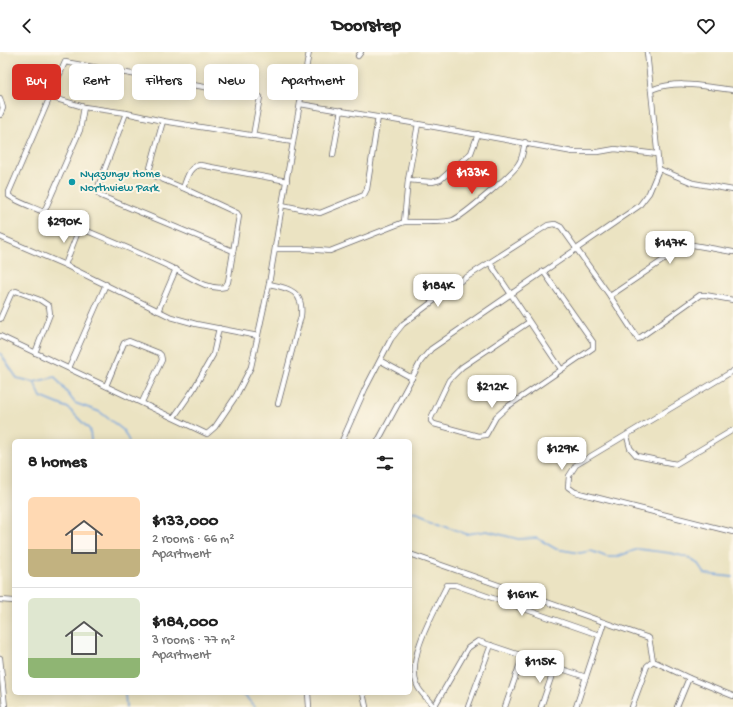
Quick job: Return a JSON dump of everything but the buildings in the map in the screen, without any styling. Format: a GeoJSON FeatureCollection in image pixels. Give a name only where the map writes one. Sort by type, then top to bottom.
{"type":"FeatureCollection","features":[{"type":"Feature","properties":{"kind":"street"},"geometry":{"type":"LineString","coordinates":[[0,336],[174,417],[207,434],[215,428],[236,396],[251,367],[269,284],[309,52]]}},
{"type":"Feature","properties":{"kind":"street"},"geometry":{"type":"LineString","coordinates":[[379,439],[421,362],[431,349],[639,206],[650,193],[659,170],[647,52]]}},
{"type":"Feature","properties":{"kind":"street"},"geometry":{"type":"LineString","coordinates":[[61,71],[65,62],[260,97],[254,136]]}},
{"type":"Feature","properties":{"kind":"street"},"geometry":{"type":"LineString","coordinates":[[651,90],[662,86],[679,84],[733,90]]}},
{"type":"Feature","properties":{"kind":"street"},"geometry":{"type":"LineString","coordinates":[[0,98],[3,108],[0,115]]}},
{"type":"Feature","properties":{"kind":"street"},"geometry":{"type":"LineString","coordinates":[[49,100],[9,194],[12,198],[79,228],[127,247],[176,269],[202,283],[220,288],[224,287],[228,282],[239,218],[238,214],[183,188],[152,176],[150,173],[150,168],[163,121]]}},
{"type":"Feature","properties":{"kind":"street"},"geometry":{"type":"LineString","coordinates":[[60,100],[84,107],[293,142]]}},
{"type":"Feature","properties":{"kind":"street"},"geometry":{"type":"LineString","coordinates":[[300,104],[525,142],[573,152],[598,152],[615,149],[657,154]]}},
{"type":"Feature","properties":{"kind":"street"},"geometry":{"type":"LineString","coordinates":[[44,212],[80,130],[84,107]]}},
{"type":"Feature","properties":{"kind":"street"},"geometry":{"type":"LineString","coordinates":[[333,155],[341,110]]}},
{"type":"Feature","properties":{"kind":"street"},"geometry":{"type":"LineString","coordinates":[[126,113],[99,184],[98,193],[101,196],[233,251]]}},
{"type":"Feature","properties":{"kind":"street"},"geometry":{"type":"LineString","coordinates":[[282,205],[320,213],[364,195],[368,189],[378,117]]}},
{"type":"Feature","properties":{"kind":"street"},"geometry":{"type":"LineString","coordinates":[[404,222],[408,180],[418,124]]}},
{"type":"Feature","properties":{"kind":"street"},"geometry":{"type":"LineString","coordinates":[[408,180],[432,182],[440,180],[471,153],[478,134]]}},
{"type":"Feature","properties":{"kind":"street"},"geometry":{"type":"LineString","coordinates":[[275,249],[330,251],[404,222],[447,221],[457,218],[516,168],[521,160],[525,142]]}},
{"type":"Feature","properties":{"kind":"street"},"geometry":{"type":"LineString","coordinates":[[183,188],[191,170],[196,165],[287,181]]}},
{"type":"Feature","properties":{"kind":"street"},"geometry":{"type":"LineString","coordinates":[[659,170],[694,183],[733,190]]}},
{"type":"Feature","properties":{"kind":"street"},"geometry":{"type":"LineString","coordinates":[[343,439],[365,389],[381,361],[391,339],[403,324],[456,284],[548,225],[555,224],[560,227],[577,249],[638,338],[702,295],[733,300]]}},
{"type":"Feature","properties":{"kind":"street"},"geometry":{"type":"LineString","coordinates":[[65,265],[79,228]]}},
{"type":"Feature","properties":{"kind":"street"},"geometry":{"type":"LineString","coordinates":[[0,237],[106,284],[158,311],[186,322],[258,336]]}},
{"type":"Feature","properties":{"kind":"street"},"geometry":{"type":"LineString","coordinates":[[610,296],[686,245],[733,252]]}},
{"type":"Feature","properties":{"kind":"street"},"geometry":{"type":"LineString","coordinates":[[490,263],[562,369]]}},
{"type":"Feature","properties":{"kind":"street"},"geometry":{"type":"LineString","coordinates":[[158,311],[176,269]]}},
{"type":"Feature","properties":{"kind":"street"},"geometry":{"type":"LineString","coordinates":[[529,322],[462,367],[449,380],[431,418],[436,425],[484,436],[487,434],[496,417],[507,407],[593,348],[592,342],[543,271]]}},
{"type":"Feature","properties":{"kind":"street"},"geometry":{"type":"LineString","coordinates":[[69,368],[106,284]]}},
{"type":"Feature","properties":{"kind":"street"},"geometry":{"type":"LineString","coordinates":[[269,284],[289,289],[300,299],[302,304],[301,316],[278,404]]}},
{"type":"Feature","properties":{"kind":"street"},"geometry":{"type":"LineString","coordinates":[[0,319],[11,294],[16,291],[47,304],[49,306],[50,314],[35,353]]}},
{"type":"Feature","properties":{"kind":"street"},"geometry":{"type":"LineString","coordinates":[[174,417],[194,390],[213,356],[219,328]]}},
{"type":"Feature","properties":{"kind":"street"},"geometry":{"type":"LineString","coordinates":[[106,386],[126,341],[159,353],[162,360],[142,402]]}},
{"type":"Feature","properties":{"kind":"street"},"geometry":{"type":"LineString","coordinates":[[381,361],[412,378]]}},
{"type":"Feature","properties":{"kind":"street"},"geometry":{"type":"LineString","coordinates":[[733,371],[627,436],[576,465],[569,476],[568,487],[575,492],[733,532]]}},
{"type":"Feature","properties":{"kind":"street"},"geometry":{"type":"LineString","coordinates":[[627,436],[630,448],[638,456],[676,464],[733,430]]}},
{"type":"Feature","properties":{"kind":"street"},"geometry":{"type":"LineString","coordinates":[[412,555],[649,638],[653,661]]}},
{"type":"Feature","properties":{"kind":"street"},"geometry":{"type":"LineString","coordinates":[[586,677],[478,641],[468,648],[434,707],[417,686],[414,676],[420,642],[447,585],[455,585],[599,635]]}},
{"type":"Feature","properties":{"kind":"street"},"geometry":{"type":"LineString","coordinates":[[0,600],[12,601]]}},
{"type":"Feature","properties":{"kind":"street"},"geometry":{"type":"LineString","coordinates":[[576,707],[604,622]]}},
{"type":"Feature","properties":{"kind":"street"},"geometry":{"type":"LineString","coordinates":[[468,707],[491,645]]}},
{"type":"Feature","properties":{"kind":"street"},"geometry":{"type":"LineString","coordinates":[[505,707],[523,655]]}},
{"type":"Feature","properties":{"kind":"street"},"geometry":{"type":"LineString","coordinates":[[0,658],[5,707]]}},
{"type":"Feature","properties":{"kind":"street"},"geometry":{"type":"LineString","coordinates":[[653,661],[733,696]]}},
{"type":"Feature","properties":{"kind":"street"},"geometry":{"type":"LineString","coordinates":[[632,707],[647,666],[653,661]]}},
{"type":"Feature","properties":{"kind":"street"},"geometry":{"type":"LineString","coordinates":[[541,707],[554,666]]}},
{"type":"Feature","properties":{"kind":"street"},"geometry":{"type":"LineString","coordinates":[[677,707],[689,678]]}},
{"type":"Feature","properties":{"kind":"street"},"geometry":{"type":"LineString","coordinates":[[308,695],[309,707]]}},
{"type":"Feature","properties":{"kind":"street"},"geometry":{"type":"LineString","coordinates":[[363,695],[366,707]]}},
{"type":"Feature","properties":{"kind":"waterway"},"geometry":{"type":"LineString","coordinates":[[0,353],[17,378],[34,382],[41,397],[68,408],[90,430],[91,439]]}},
{"type":"Feature","properties":{"kind":"waterway"},"geometry":{"type":"LineString","coordinates":[[34,382],[55,377],[75,403],[100,412],[123,430],[128,439]]}},
{"type":"Feature","properties":{"kind":"waterway"},"geometry":{"type":"LineString","coordinates":[[412,513],[466,534],[487,531],[518,539],[537,538],[556,549],[580,553],[591,551],[607,557],[616,557],[638,549],[670,553],[687,557],[698,564],[705,574],[733,577]]}},
{"type":"Feature","properties":{"kind":"waterway"},"geometry":{"type":"LineString","coordinates":[[125,695],[126,707]]}},
{"type":"Feature","properties":{"kind":"waterway"},"geometry":{"type":"LineString","coordinates":[[242,695],[246,697],[255,707]]}},
{"type":"Feature","properties":{"kind":"place","name":"Nyazungu Home Northview Park"},"geometry":{"type":"Point","coordinates":[72,182]}}]}
